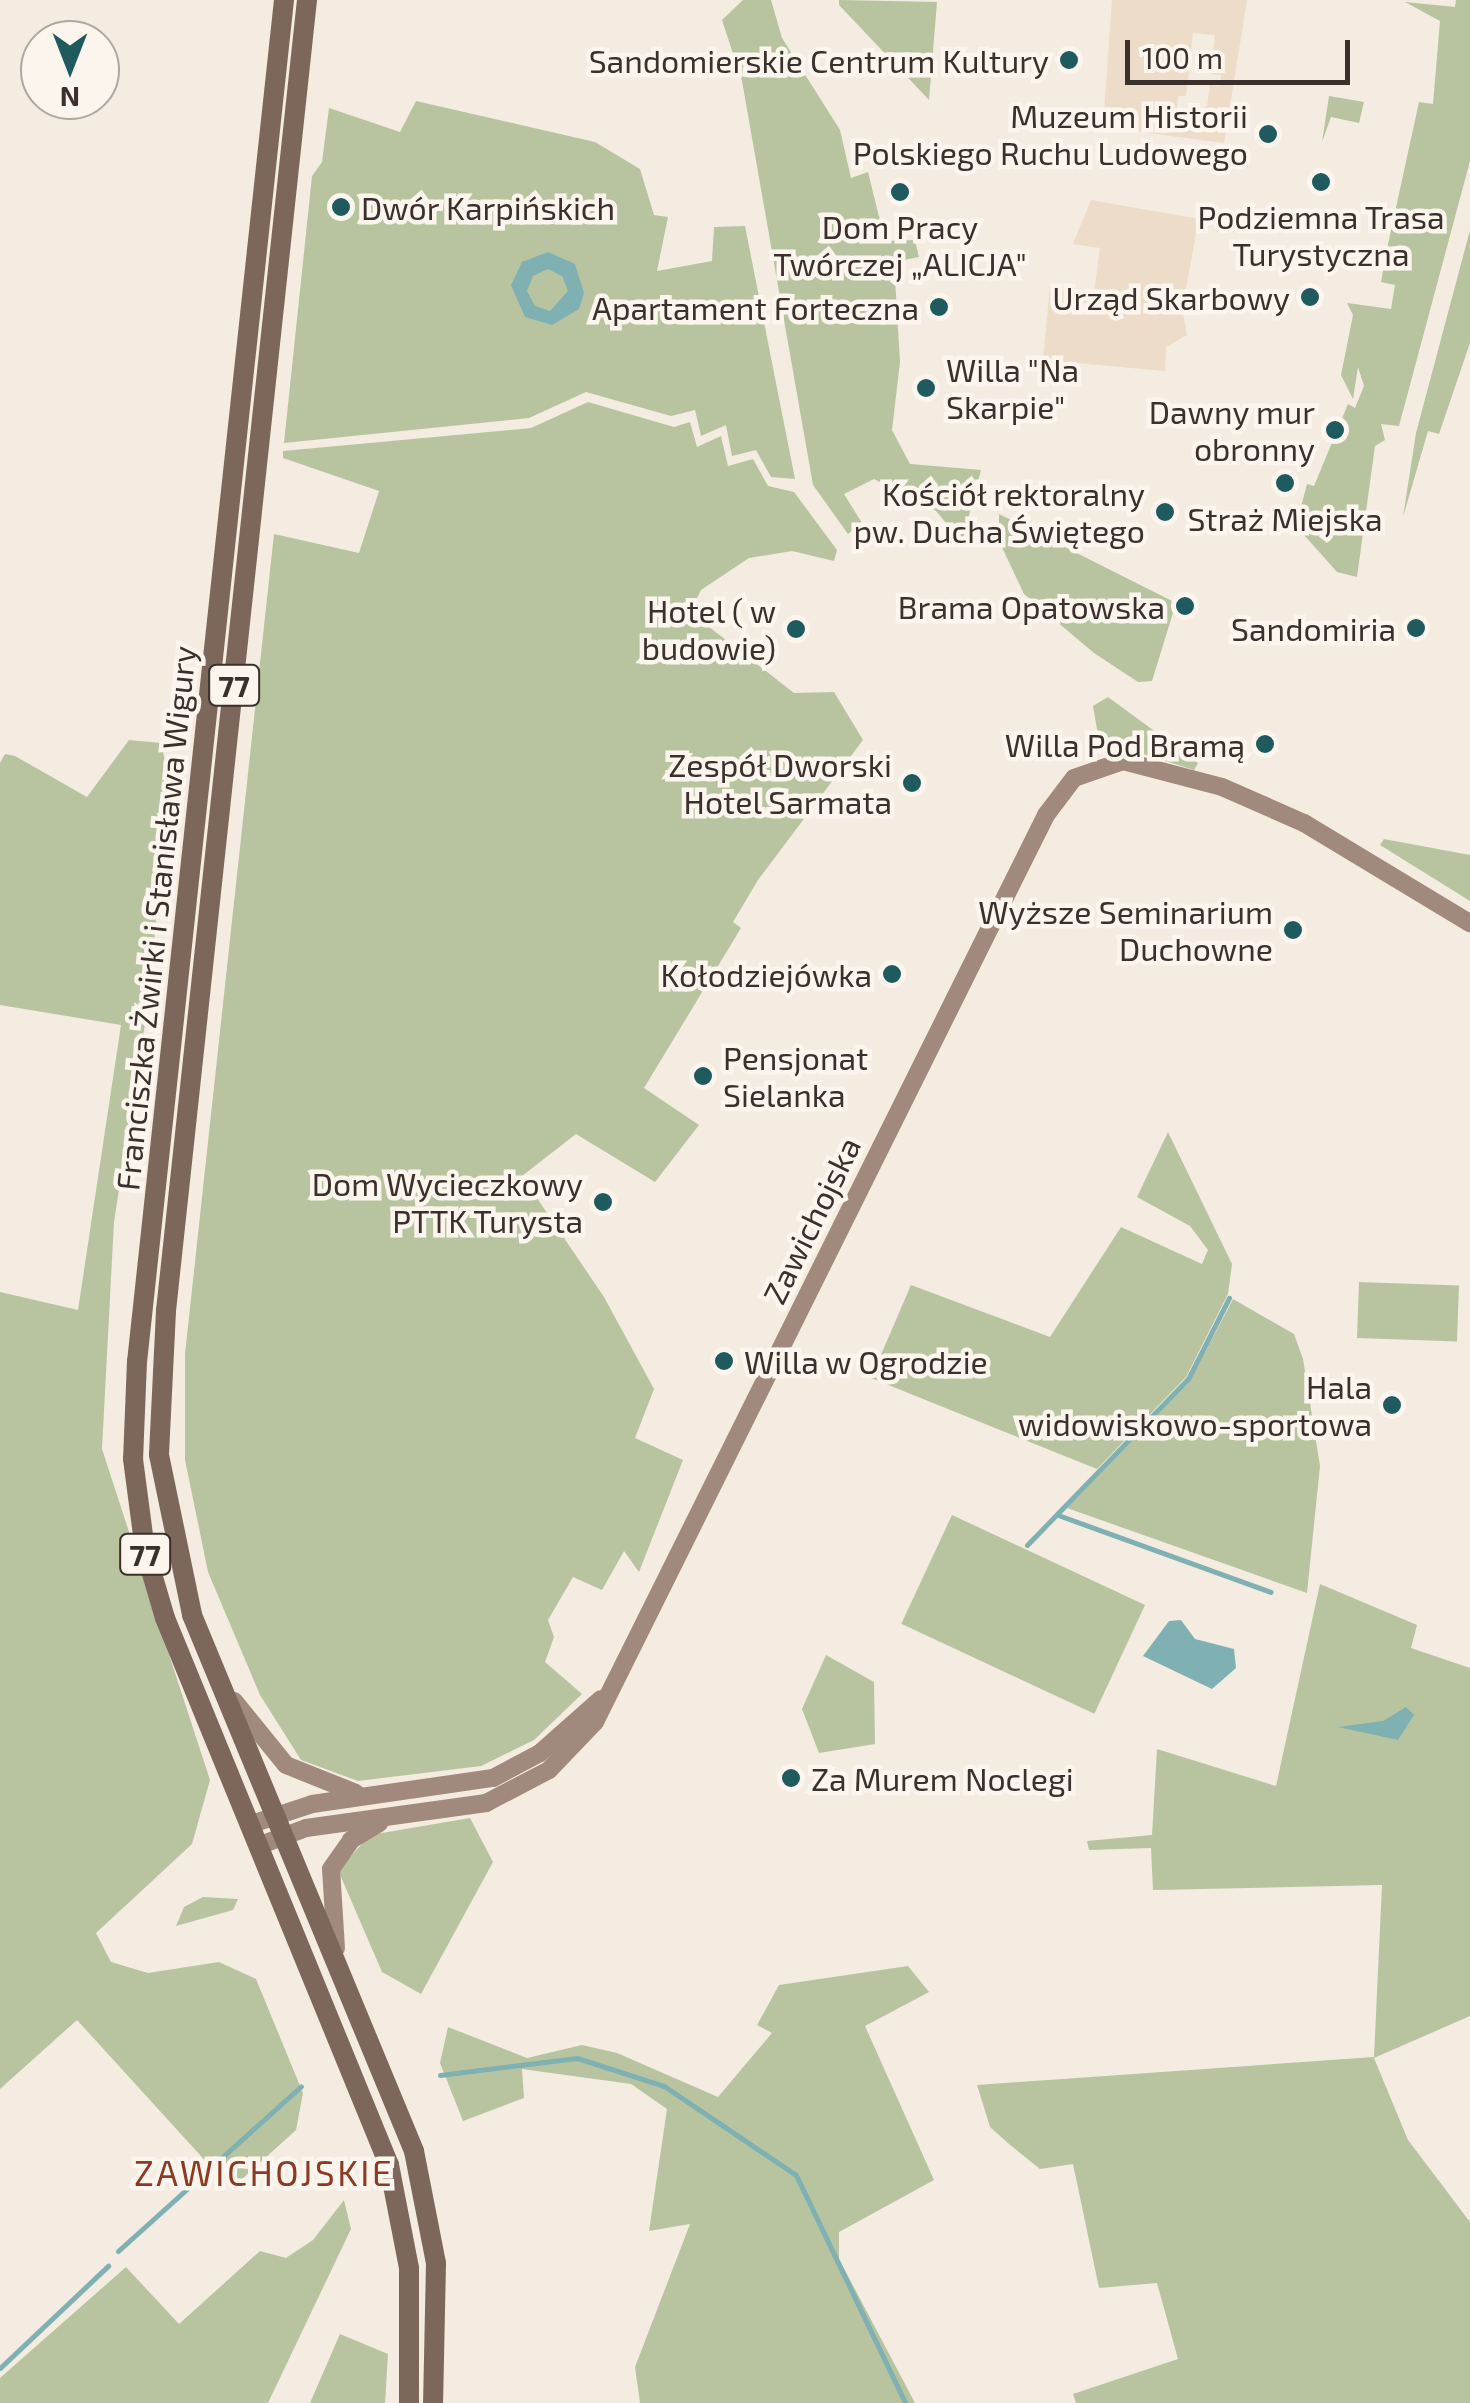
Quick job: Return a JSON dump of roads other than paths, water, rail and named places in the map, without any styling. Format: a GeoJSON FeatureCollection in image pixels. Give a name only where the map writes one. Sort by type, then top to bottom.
{"type":"FeatureCollection","features":[{"type":"Feature","properties":{"kind":"main road","name":"Franciszka Żwirki i Stanisława Wigury"},"geometry":{"type":"LineString","coordinates":[[249,1825],[149,1570],[133,1417],[284,0]]}},
{"type":"Feature","properties":{"kind":"main road","name":"Franciszka Żwirki i Stanisława Wigury"},"geometry":{"type":"LineString","coordinates":[[275,1813],[214,1671],[167,1522],[158,1396],[307,0]]}},
{"type":"Feature","properties":{"kind":"main road","name":"77"},"geometry":{"type":"LineString","coordinates":[[275,1813],[405,2122],[428,2206],[438,2294],[433,2403]]}},
{"type":"Feature","properties":{"kind":"main road","name":"77"},"geometry":{"type":"LineString","coordinates":[[249,1825],[390,2164],[410,2268],[409,2403]]}},
{"type":"Feature","properties":{"kind":"street","name":"Zawichojska"},"geometry":{"type":"LineString","coordinates":[[258,1846],[284,1834],[470,1808],[533,1782],[578,1745],[1046,815],[1074,778],[1123,761],[1222,788],[1304,824],[1470,924]]}},
{"type":"Feature","properties":{"kind":"street"},"geometry":{"type":"LineString","coordinates":[[214,1671],[278,1759],[326,1786],[376,1797]]}},
{"type":"Feature","properties":{"kind":"street","name":"Zawichojska"},"geometry":{"type":"LineString","coordinates":[[249,1825],[275,1813],[504,1774],[608,1692]]}},
{"type":"Feature","properties":{"kind":"street","name":"Zawichojska"},"geometry":{"type":"LineString","coordinates":[[341,1968],[328,1908],[330,1869],[351,1840],[390,1819]]}},
{"type":"Feature","properties":{"kind":"water"},"geometry":{"type":"Polygon","coordinates":[[[548,252],[575,264],[584,293],[579,309],[552,325],[525,317],[511,285],[522,262],[548,252]],[[548,269],[533,276],[527,291],[535,306],[550,311],[568,291],[562,276],[548,269]]]}},
{"type":"Feature","properties":{"kind":"water"},"geometry":{"type":"Polygon","coordinates":[[[1181,1620],[1195,1639],[1234,1649],[1236,1668],[1212,1689],[1143,1656],[1169,1621],[1181,1620]]]}},
{"type":"Feature","properties":{"kind":"water"},"geometry":{"type":"Polygon","coordinates":[[[1406,1707],[1414,1715],[1398,1740],[1338,1727],[1383,1721],[1406,1707]]]}},
{"type":"Feature","properties":{"kind":"waterway"},"geometry":{"type":"LineString","coordinates":[[1027,1545],[1188,1379],[1229,1298]]}},
{"type":"Feature","properties":{"kind":"waterway"},"geometry":{"type":"LineString","coordinates":[[1058,1515],[1271,1592]]}},
{"type":"Feature","properties":{"kind":"waterway"},"geometry":{"type":"LineString","coordinates":[[440,2075],[577,2058],[664,2086],[796,2175],[905,2403]]}},
{"type":"Feature","properties":{"kind":"waterway"},"geometry":{"type":"LineString","coordinates":[[118,2251],[301,2086]]}},
{"type":"Feature","properties":{"kind":"waterway"},"geometry":{"type":"LineString","coordinates":[[0,2368],[108,2266]]}},
{"type":"Feature","properties":{"kind":"place","name":"Sandomierskie Centrum Kultury"},"geometry":{"type":"Point","coordinates":[1069,60]}},
{"type":"Feature","properties":{"kind":"place","name":"Muzeum Historii Polskiego Ruchu Ludowego"},"geometry":{"type":"Point","coordinates":[1268,134]}},
{"type":"Feature","properties":{"kind":"place","name":"Podziemna Trasa Turystyczna"},"geometry":{"type":"Point","coordinates":[1321,182]}},
{"type":"Feature","properties":{"kind":"place","name":"Dom Pracy Twórczej „ALICJA\""},"geometry":{"type":"Point","coordinates":[900,192]}},
{"type":"Feature","properties":{"kind":"place","name":"Dwór Karpińskich"},"geometry":{"type":"Point","coordinates":[341,207]}},
{"type":"Feature","properties":{"kind":"place","name":"Urząd Skarbowy"},"geometry":{"type":"Point","coordinates":[1310,297]}},
{"type":"Feature","properties":{"kind":"place","name":"Apartament Forteczna"},"geometry":{"type":"Point","coordinates":[939,307]}},
{"type":"Feature","properties":{"kind":"place","name":"Willa \"Na Skarpie\""},"geometry":{"type":"Point","coordinates":[926,388]}},
{"type":"Feature","properties":{"kind":"place","name":"Dawny mur obronny"},"geometry":{"type":"Point","coordinates":[1335,430]}},
{"type":"Feature","properties":{"kind":"place","name":"Straż Miejska"},"geometry":{"type":"Point","coordinates":[1285,483]}},
{"type":"Feature","properties":{"kind":"place","name":"Kościół rektoralny pw. Ducha Świętego"},"geometry":{"type":"Point","coordinates":[1165,512]}},
{"type":"Feature","properties":{"kind":"place","name":"Brama Opatowska"},"geometry":{"type":"Point","coordinates":[1185,606]}},
{"type":"Feature","properties":{"kind":"place","name":"Sandomiria"},"geometry":{"type":"Point","coordinates":[1416,628]}},
{"type":"Feature","properties":{"kind":"place","name":"Hotel ( w budowie)"},"geometry":{"type":"Point","coordinates":[796,629]}},
{"type":"Feature","properties":{"kind":"place","name":"Willa Pod Bramą"},"geometry":{"type":"Point","coordinates":[1265,744]}},
{"type":"Feature","properties":{"kind":"place","name":"Zespół Dworski Hotel Sarmata"},"geometry":{"type":"Point","coordinates":[912,783]}},
{"type":"Feature","properties":{"kind":"place","name":"Wyższe Seminarium Duchowne"},"geometry":{"type":"Point","coordinates":[1293,930]}},
{"type":"Feature","properties":{"kind":"place","name":"Kołodziejówka"},"geometry":{"type":"Point","coordinates":[892,974]}},
{"type":"Feature","properties":{"kind":"place","name":"Pensjonat Sielanka"},"geometry":{"type":"Point","coordinates":[703,1076]}},
{"type":"Feature","properties":{"kind":"place","name":"Dom Wycieczkowy PTTK Turysta"},"geometry":{"type":"Point","coordinates":[603,1202]}},
{"type":"Feature","properties":{"kind":"place","name":"Willa w Ogrodzie"},"geometry":{"type":"Point","coordinates":[724,1361]}},
{"type":"Feature","properties":{"kind":"place","name":"Hala widowiskowo-sportowa"},"geometry":{"type":"Point","coordinates":[1392,1405]}},
{"type":"Feature","properties":{"kind":"place","name":"Za Murem Noclegi"},"geometry":{"type":"Point","coordinates":[791,1778]}},
{"type":"Feature","properties":{"kind":"district","name":"ZAWICHOJSKIE"},"geometry":{"type":"Point","coordinates":[264,2172]}}]}
